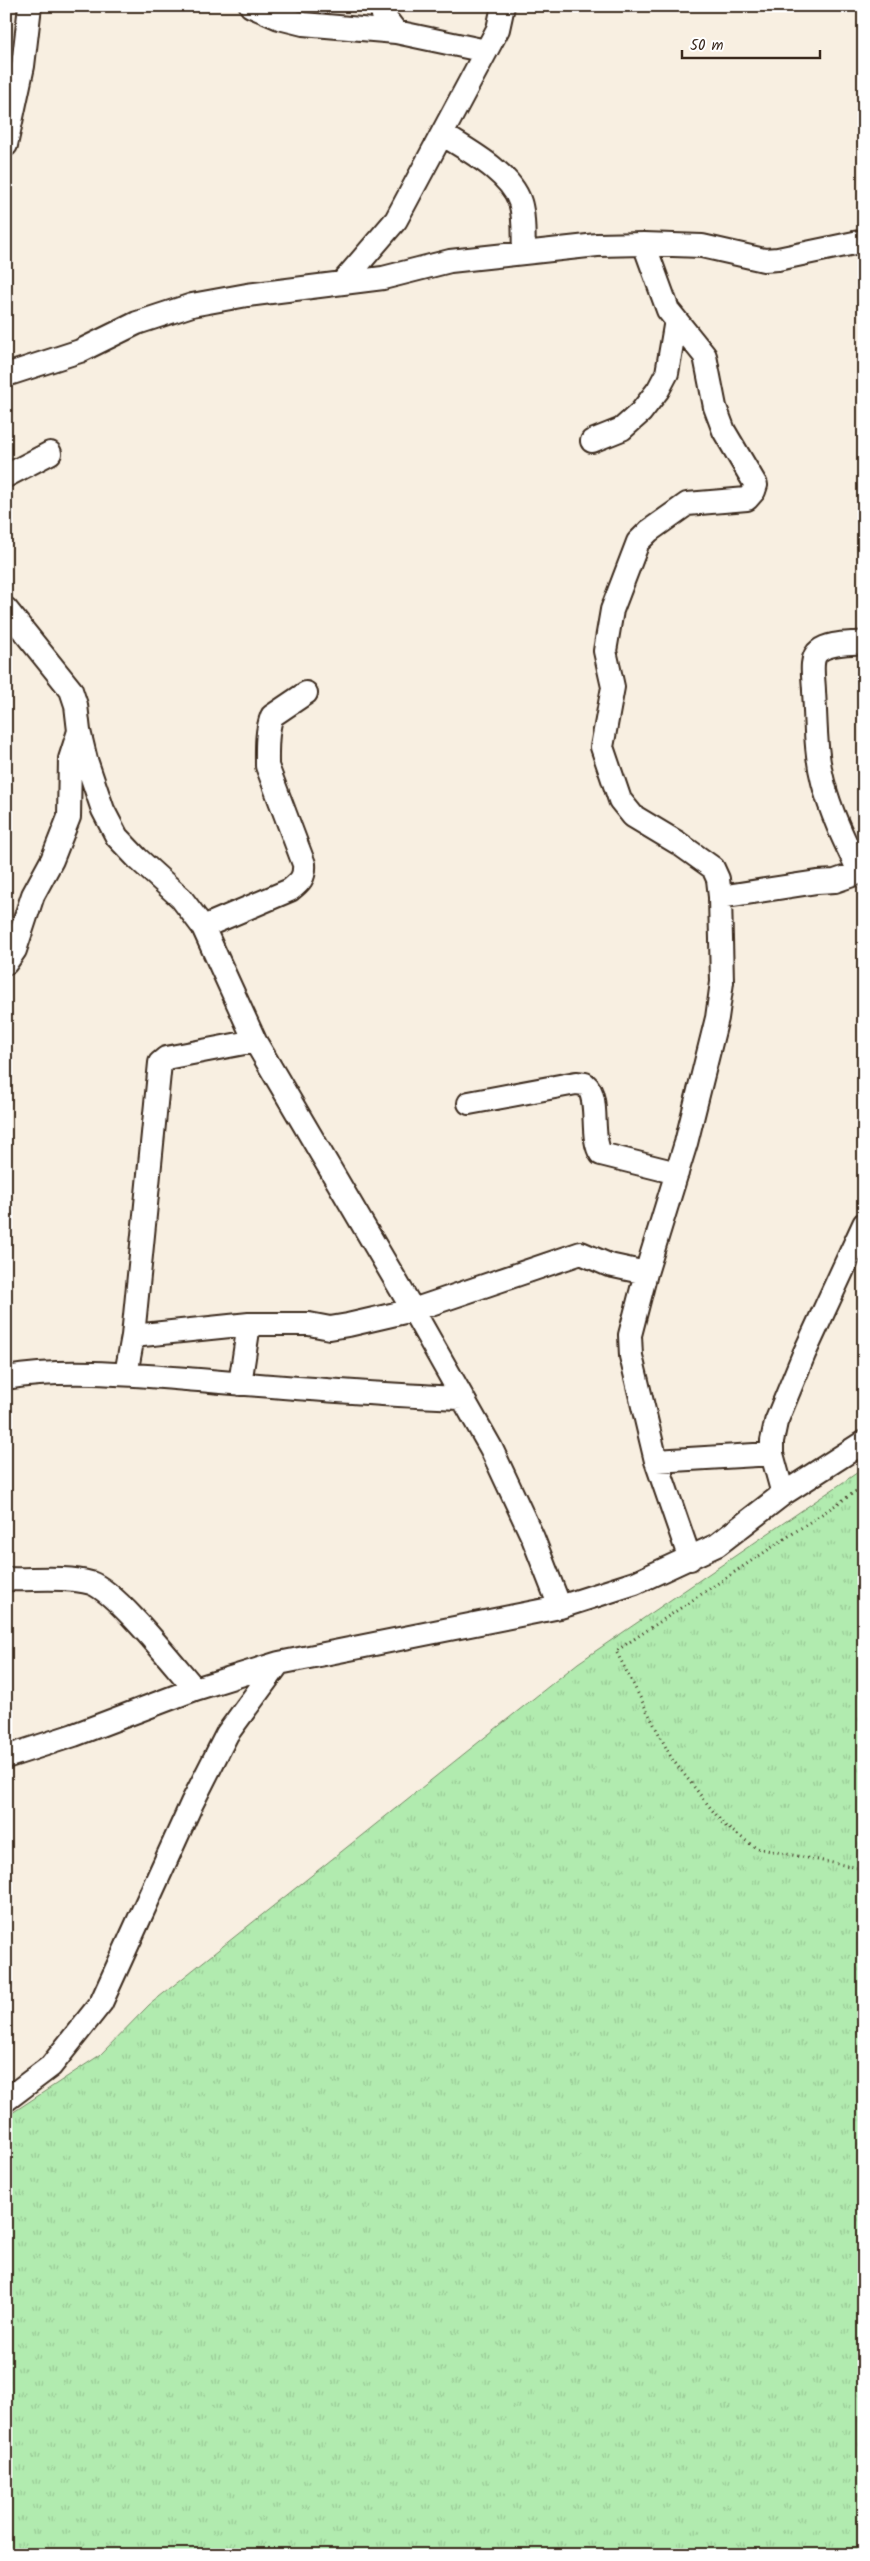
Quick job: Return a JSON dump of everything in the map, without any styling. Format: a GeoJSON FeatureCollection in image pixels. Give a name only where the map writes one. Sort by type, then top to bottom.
{"type":"FeatureCollection","features":[{"type":"Feature","properties":{"kind":"street"},"geometry":{"type":"LineString","coordinates":[[6,145],[24,66],[30,6]]}},
{"type":"Feature","properties":{"kind":"street"},"geometry":{"type":"LineString","coordinates":[[251,6],[279,18],[303,24],[396,32],[486,51]]}},
{"type":"Feature","properties":{"kind":"street"},"geometry":{"type":"LineString","coordinates":[[381,6],[383,15],[396,32]]}},
{"type":"Feature","properties":{"kind":"street"},"geometry":{"type":"LineString","coordinates":[[342,282],[396,220],[498,29],[503,6]]}},
{"type":"Feature","properties":{"kind":"street"},"geometry":{"type":"LineString","coordinates":[[442,134],[510,182],[519,200],[522,213],[524,252]]}},
{"type":"Feature","properties":{"kind":"street"},"geometry":{"type":"LineString","coordinates":[[6,375],[80,351],[137,324],[192,305],[342,282],[383,278],[450,260],[524,252],[644,244],[702,246],[764,260],[778,259],[864,241]]}},
{"type":"Feature","properties":{"kind":"street"},"geometry":{"type":"LineString","coordinates":[[644,244],[668,310],[705,356],[714,407],[724,431],[756,485],[748,499],[712,501],[683,506],[649,531],[638,542],[612,610],[606,635],[605,651],[613,688],[602,747],[620,800],[632,816],[678,843],[713,868],[718,879],[720,897],[722,982],[717,1018],[677,1173],[646,1273],[630,1335],[631,1349],[656,1461],[690,1559]]}},
{"type":"Feature","properties":{"kind":"street"},"geometry":{"type":"LineString","coordinates":[[592,441],[622,429],[641,412],[658,390],[667,373],[676,320]]}},
{"type":"Feature","properties":{"kind":"street"},"geometry":{"type":"LineString","coordinates":[[6,476],[50,453]]}},
{"type":"Feature","properties":{"kind":"street"},"geometry":{"type":"LineString","coordinates":[[6,609],[71,690],[76,705],[79,732],[103,810],[117,837],[137,858],[182,898],[203,927],[254,1041],[413,1310],[491,1448],[533,1538],[560,1607]]}},
{"type":"Feature","properties":{"kind":"street"},"geometry":{"type":"LineString","coordinates":[[720,897],[835,881],[862,872],[835,818],[823,782],[817,752],[813,670],[815,656],[827,646],[864,642]]}},
{"type":"Feature","properties":{"kind":"street"},"geometry":{"type":"LineString","coordinates":[[203,927],[290,890],[301,881],[304,874],[304,864],[267,766],[267,752],[272,716],[306,693]]}},
{"type":"Feature","properties":{"kind":"street"},"geometry":{"type":"LineString","coordinates":[[6,963],[15,950],[33,895],[52,860],[69,817],[70,759],[79,732]]}},
{"type":"Feature","properties":{"kind":"street"},"geometry":{"type":"LineString","coordinates":[[126,1374],[133,1336],[160,1063],[166,1058],[254,1041]]}},
{"type":"Feature","properties":{"kind":"street"},"geometry":{"type":"LineString","coordinates":[[469,1103],[576,1083],[585,1084],[592,1093],[597,1146],[601,1154],[677,1173]]}},
{"type":"Feature","properties":{"kind":"street"},"geometry":{"type":"LineString","coordinates":[[783,1494],[772,1454],[776,1422],[804,1354],[864,1224]]}},
{"type":"Feature","properties":{"kind":"street"},"geometry":{"type":"LineString","coordinates":[[133,1336],[249,1324],[309,1324],[330,1328],[413,1310],[571,1254],[581,1253],[609,1265],[646,1273]]}},
{"type":"Feature","properties":{"kind":"street"},"geometry":{"type":"LineString","coordinates":[[240,1384],[249,1324]]}},
{"type":"Feature","properties":{"kind":"street"},"geometry":{"type":"LineString","coordinates":[[6,1378],[46,1375],[126,1374],[373,1395],[463,1398]]}},
{"type":"Feature","properties":{"kind":"street"},"geometry":{"type":"LineString","coordinates":[[6,1758],[195,1689],[279,1663],[560,1607],[635,1583],[717,1545],[783,1494],[864,1442]]}},
{"type":"Feature","properties":{"kind":"street"},"geometry":{"type":"LineString","coordinates":[[656,1461],[772,1454]]}},
{"type":"Feature","properties":{"kind":"street"},"geometry":{"type":"LineString","coordinates":[[6,1580],[80,1581],[100,1586],[138,1624],[195,1689]]}},
{"type":"Feature","properties":{"kind":"street"},"geometry":{"type":"LineString","coordinates":[[6,2100],[51,2066],[101,2003],[196,1794],[228,1734],[279,1663]]}},
{"type":"Feature","properties":{"kind":"path"},"geometry":{"type":"LineString","coordinates":[[864,1486],[616,1651],[672,1759],[724,1825],[756,1848],[864,1869]]}},
{"type":"Feature","properties":{"kind":"green space"},"geometry":{"type":"Polygon","coordinates":[[[864,1468],[864,2555],[6,2555],[6,2117],[100,2055],[149,2005],[578,1663],[864,1468]]]}}]}
